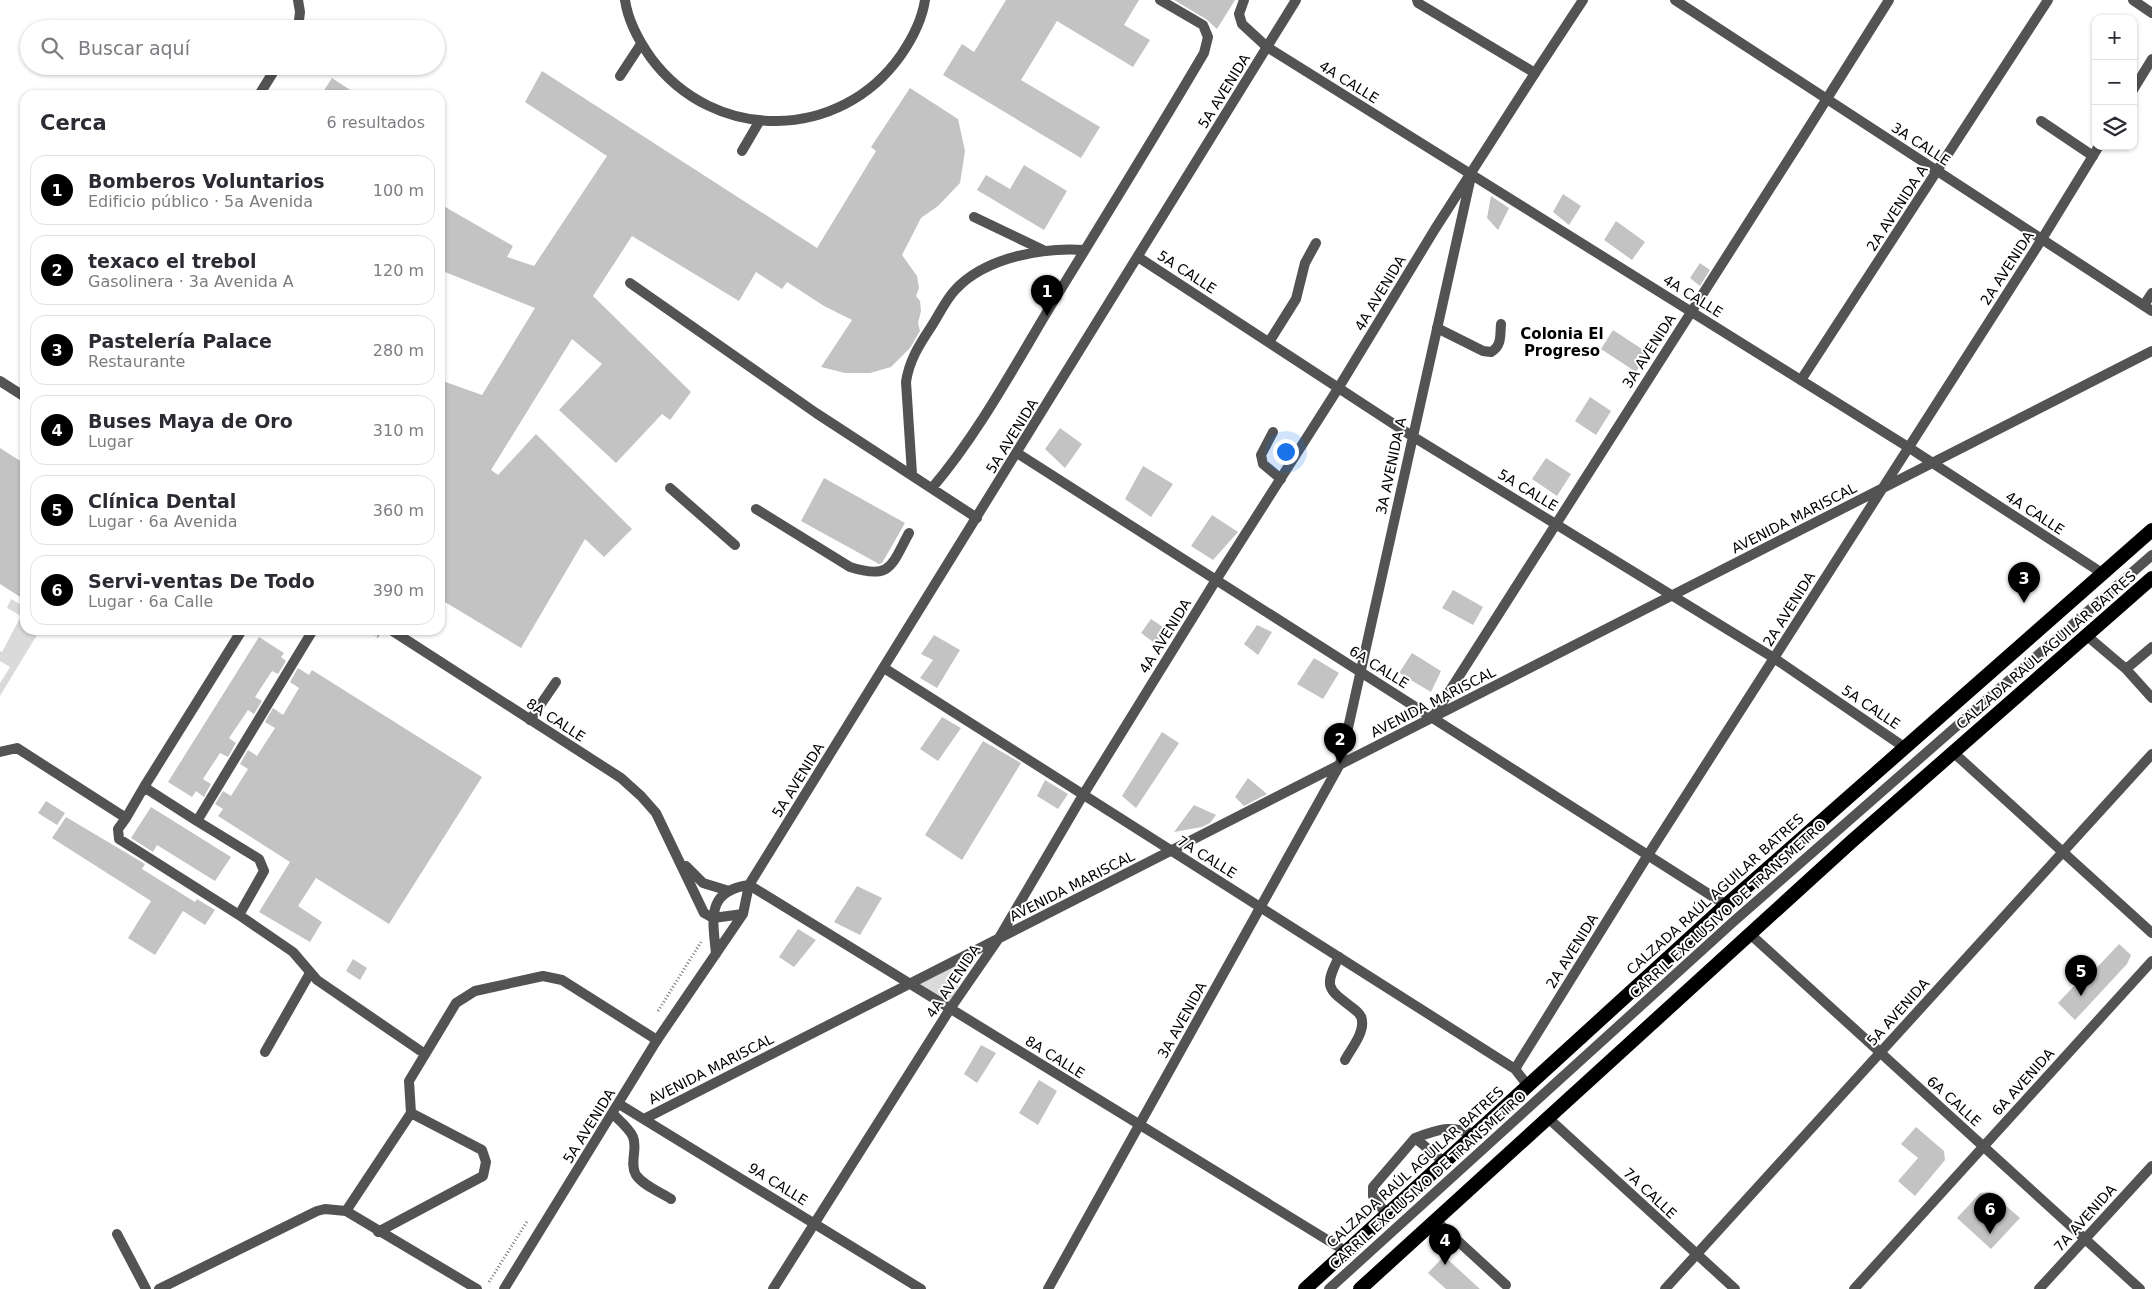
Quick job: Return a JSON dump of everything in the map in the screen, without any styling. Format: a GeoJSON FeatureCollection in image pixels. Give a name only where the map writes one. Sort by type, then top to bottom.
{"type":"FeatureCollection","features":[{"type":"Feature","properties":{"kind":"highway","name":"CALZADA RAÚL AGUILAR BATRES"},"geometry":{"type":"LineString","coordinates":[[1305,1289],[1726,905],[2152,530]]}},
{"type":"Feature","properties":{"kind":"highway","name":"CALZADA RAÚL AGUILAR BATRES"},"geometry":{"type":"LineString","coordinates":[[1360,1289],[1750,934],[2152,578]]}},
{"type":"Feature","properties":{"kind":"street"},"geometry":{"type":"LineString","coordinates":[[298,0],[299,20]]}},
{"type":"Feature","properties":{"kind":"street"},"geometry":{"type":"LineString","coordinates":[[625,0],[627,11],[641,44],[662,74],[690,97],[723,113],[758,122],[795,121],[830,112],[863,95],[890,71],[911,41],[924,0]]}},
{"type":"Feature","properties":{"kind":"street"},"geometry":{"type":"LineString","coordinates":[[932,488],[946,471],[1007,378],[1149,147],[1204,53],[1208,37],[1203,25],[1160,0]]}},
{"type":"Feature","properties":{"kind":"street","name":"4A CALLE"},"geometry":{"type":"LineString","coordinates":[[1244,0],[1239,14],[1242,24],[1267,47],[1908,447],[2102,573]]}},
{"type":"Feature","properties":{"kind":"street","name":"5A AVENIDA"},"geometry":{"type":"LineString","coordinates":[[504,1289],[657,1040],[743,914],[749,885],[1296,0]]}},
{"type":"Feature","properties":{"kind":"street"},"geometry":{"type":"LineString","coordinates":[[1417,0],[1418,3],[1535,73]]}},
{"type":"Feature","properties":{"kind":"street","name":"4A AVENIDA"},"geometry":{"type":"LineString","coordinates":[[773,1289],[950,1009],[999,938],[1083,794],[1216,580],[1339,388],[1435,229],[1472,175],[1583,0]]}},
{"type":"Feature","properties":{"kind":"street","name":"3A CALLE"},"geometry":{"type":"LineString","coordinates":[[1675,0],[2148,308]]}},
{"type":"Feature","properties":{"kind":"street","name":"3A AVENIDA"},"geometry":{"type":"LineString","coordinates":[[1432,718],[1890,0]]}},
{"type":"Feature","properties":{"kind":"street","name":"2A AVENIDA A"},"geometry":{"type":"LineString","coordinates":[[1801,380],[2048,0]]}},
{"type":"Feature","properties":{"kind":"street"},"geometry":{"type":"LineString","coordinates":[[2133,0],[2152,13]]}},
{"type":"Feature","properties":{"kind":"street"},"geometry":{"type":"LineString","coordinates":[[620,76],[641,44]]}},
{"type":"Feature","properties":{"kind":"street"},"geometry":{"type":"LineString","coordinates":[[2137,83],[2152,59]]}},
{"type":"Feature","properties":{"kind":"street"},"geometry":{"type":"LineString","coordinates":[[262,90],[271,75]]}},
{"type":"Feature","properties":{"kind":"street"},"geometry":{"type":"LineString","coordinates":[[2041,121],[2096,151]]}},
{"type":"Feature","properties":{"kind":"street"},"geometry":{"type":"LineString","coordinates":[[742,151],[758,122]]}},
{"type":"Feature","properties":{"kind":"street","name":"2A AVENIDA"},"geometry":{"type":"LineString","coordinates":[[1515,1069],[1648,855],[1880,489],[2042,239],[2096,151]]}},
{"type":"Feature","properties":{"kind":"street","name":"3A AVENIDA A"},"geometry":{"type":"LineString","coordinates":[[1340,764],[1472,175]]}},
{"type":"Feature","properties":{"kind":"street"},"geometry":{"type":"LineString","coordinates":[[974,217],[1043,250]]}},
{"type":"Feature","properties":{"kind":"street"},"geometry":{"type":"LineString","coordinates":[[1269,342],[1296,299],[1305,263],[1316,243]]}},
{"type":"Feature","properties":{"kind":"street"},"geometry":{"type":"LineString","coordinates":[[912,474],[906,382],[908,368],[914,354],[956,289],[976,272],[1043,250],[1085,250]]}},
{"type":"Feature","properties":{"kind":"street","name":"5A CALLE"},"geometry":{"type":"LineString","coordinates":[[1138,256],[1412,436],[1774,658],[1904,747]]}},
{"type":"Feature","properties":{"kind":"street"},"geometry":{"type":"LineString","coordinates":[[630,283],[816,413],[977,518]]}},
{"type":"Feature","properties":{"kind":"street"},"geometry":{"type":"LineString","coordinates":[[2148,308],[2152,293]]}},
{"type":"Feature","properties":{"kind":"street"},"geometry":{"type":"LineString","coordinates":[[1437,328],[1483,351],[1491,352],[1498,347],[1501,324]]}},
{"type":"Feature","properties":{"kind":"street","name":"AVENIDA MARISCAL"},"geometry":{"type":"LineString","coordinates":[[646,1118],[2152,351]]}},
{"type":"Feature","properties":{"kind":"street"},"geometry":{"type":"LineString","coordinates":[[0,381],[20,394]]}},
{"type":"Feature","properties":{"kind":"street"},"geometry":{"type":"LineString","coordinates":[[1273,432],[1261,455],[1263,464],[1281,479]]}},
{"type":"Feature","properties":{"kind":"street","name":"6A CALLE"},"geometry":{"type":"LineString","coordinates":[[1017,453],[1726,905]]}},
{"type":"Feature","properties":{"kind":"street"},"geometry":{"type":"LineString","coordinates":[[670,488],[735,544]]}},
{"type":"Feature","properties":{"kind":"street"},"geometry":{"type":"LineString","coordinates":[[756,509],[850,567],[867,572],[885,571],[892,564],[909,534]]}},
{"type":"Feature","properties":{"kind":"street","name":"CARRIL EXCLUSIVO DE TRANSMETRO"},"geometry":{"type":"LineString","coordinates":[[1329,1289],[1733,922],[2152,556]]}},
{"type":"Feature","properties":{"kind":"street"},"geometry":{"type":"LineString","coordinates":[[239,635],[118,829],[119,839],[239,915],[293,952],[310,974],[357,1009],[426,1054]]}},
{"type":"Feature","properties":{"kind":"street"},"geometry":{"type":"LineString","coordinates":[[197,821],[310,635]]}},
{"type":"Feature","properties":{"kind":"street","name":"8A CALLE"},"geometry":{"type":"LineString","coordinates":[[399,635],[621,778],[641,796],[656,813],[680,860],[701,909],[713,918]]}},
{"type":"Feature","properties":{"kind":"street"},"geometry":{"type":"LineString","coordinates":[[2086,635],[2126,669],[2152,698]]}},
{"type":"Feature","properties":{"kind":"street"},"geometry":{"type":"LineString","coordinates":[[2126,669],[2152,647]]}},
{"type":"Feature","properties":{"kind":"street","name":"7A CALLE"},"geometry":{"type":"LineString","coordinates":[[884,668],[1515,1069]]}},
{"type":"Feature","properties":{"kind":"street"},"geometry":{"type":"LineString","coordinates":[[530,720],[556,682]]}},
{"type":"Feature","properties":{"kind":"street"},"geometry":{"type":"LineString","coordinates":[[0,752],[18,748],[126,818]]}},
{"type":"Feature","properties":{"kind":"street"},"geometry":{"type":"LineString","coordinates":[[1954,753],[2152,933]]}},
{"type":"Feature","properties":{"kind":"street","name":"5A AVENIDA"},"geometry":{"type":"LineString","coordinates":[[1665,1289],[2152,754]]}},
{"type":"Feature","properties":{"kind":"street","name":"3A AVENIDA"},"geometry":{"type":"LineString","coordinates":[[1048,1289],[1340,764]]}},
{"type":"Feature","properties":{"kind":"street"},"geometry":{"type":"LineString","coordinates":[[144,787],[259,859],[264,871],[239,915]]}},
{"type":"Feature","properties":{"kind":"street","name":"8A CALLE"},"geometry":{"type":"LineString","coordinates":[[680,860],[703,883],[729,891]]}},
{"type":"Feature","properties":{"kind":"street"},"geometry":{"type":"LineString","coordinates":[[716,954],[713,918],[716,903],[729,891],[749,885]]}},
{"type":"Feature","properties":{"kind":"street","name":"8A CALLE"},"geometry":{"type":"LineString","coordinates":[[749,885],[1347,1252]]}},
{"type":"Feature","properties":{"kind":"street"},"geometry":{"type":"LineString","coordinates":[[713,918],[743,914]]}},
{"type":"Feature","properties":{"kind":"street","name":"6A CALLE"},"geometry":{"type":"LineString","coordinates":[[1750,934],[2140,1289]]}},
{"type":"Feature","properties":{"kind":"street"},"geometry":{"type":"LineString","coordinates":[[1339,957],[1328,986],[1332,992],[1359,1013],[1362,1021],[1361,1031],[1345,1060]]}},
{"type":"Feature","properties":{"kind":"street","name":"6A AVENIDA"},"geometry":{"type":"LineString","coordinates":[[1854,1289],[2152,961]]}},
{"type":"Feature","properties":{"kind":"street"},"geometry":{"type":"LineString","coordinates":[[265,1052],[310,974]]}},
{"type":"Feature","properties":{"kind":"street"},"geometry":{"type":"LineString","coordinates":[[346,1212],[411,1112],[409,1081],[456,1003],[474,991],[543,976],[562,980],[657,1040]]}},
{"type":"Feature","properties":{"kind":"street"},"geometry":{"type":"LineString","coordinates":[[1515,1069],[1528,1086]]}},
{"type":"Feature","properties":{"kind":"street","name":"9A CALLE"},"geometry":{"type":"LineString","coordinates":[[619,1104],[646,1118],[921,1289]]}},
{"type":"Feature","properties":{"kind":"street"},"geometry":{"type":"LineString","coordinates":[[378,1232],[483,1176],[486,1162],[482,1150],[411,1112]]}},
{"type":"Feature","properties":{"kind":"street"},"geometry":{"type":"LineString","coordinates":[[613,1114],[632,1135],[634,1147],[633,1167],[636,1176],[646,1185],[671,1199]]}},
{"type":"Feature","properties":{"kind":"street","name":"7A CALLE"},"geometry":{"type":"LineString","coordinates":[[1547,1117],[1734,1289]]}},
{"type":"Feature","properties":{"kind":"street"},"geometry":{"type":"LineString","coordinates":[[1386,1214],[1374,1196],[1374,1187],[1415,1138],[1442,1128],[1461,1129],[1474,1134]]}},
{"type":"Feature","properties":{"kind":"street"},"geometry":{"type":"LineString","coordinates":[[1415,1138],[1444,1162]]}},
{"type":"Feature","properties":{"kind":"street","name":"7A AVENIDA"},"geometry":{"type":"LineString","coordinates":[[2039,1289],[2152,1166]]}},
{"type":"Feature","properties":{"kind":"street"},"geometry":{"type":"LineString","coordinates":[[160,1289],[317,1211],[325,1209],[346,1212],[477,1289]]}},
{"type":"Feature","properties":{"kind":"street"},"geometry":{"type":"LineString","coordinates":[[1435,1220],[1506,1285]]}},
{"type":"Feature","properties":{"kind":"street"},"geometry":{"type":"LineString","coordinates":[[117,1234],[146,1289]]}},
{"type":"Feature","properties":{"kind":"path"},"geometry":{"type":"LineString","coordinates":[[377,635],[385,640]]}},
{"type":"Feature","properties":{"kind":"path"},"geometry":{"type":"LineString","coordinates":[[645,1032],[701,943],[702,937]]}},
{"type":"Feature","properties":{"kind":"path"},"geometry":{"type":"LineString","coordinates":[[484,1289],[531,1215]]}},
{"type":"Feature","properties":{"kind":"shaded area"},"geometry":{"type":"Polygon","coordinates":[[[11,599],[20,604],[20,615],[7,608],[11,599]]]}},
{"type":"Feature","properties":{"kind":"shaded area"},"geometry":{"type":"Polygon","coordinates":[[[20,618],[20,635],[37,635],[0,696],[0,683],[10,667],[0,661],[0,651],[2,652],[20,618]]]}},
{"type":"Feature","properties":{"kind":"shaded area"},"geometry":{"type":"Polygon","coordinates":[[[978,948],[949,1004],[915,980],[978,948]]]}},
{"type":"Feature","properties":{"kind":"building"},"geometry":{"type":"Polygon","coordinates":[[[1006,0],[1139,0],[1124,25],[1150,40],[1133,67],[1057,21],[1021,80],[1100,127],[1081,158],[943,75],[962,44],[974,52],[1006,0]]]}},
{"type":"Feature","properties":{"kind":"building"},"geometry":{"type":"Polygon","coordinates":[[[1174,0],[1235,0],[1217,29],[1206,19],[1174,0]]]}},
{"type":"Feature","properties":{"kind":"building"},"geometry":{"type":"Polygon","coordinates":[[[542,71],[817,248],[876,151],[871,147],[910,88],[958,119],[965,151],[960,183],[938,206],[921,218],[902,255],[917,276],[919,288],[916,296],[920,301],[921,311],[918,323],[920,331],[910,348],[891,367],[870,373],[845,373],[821,367],[852,320],[824,306],[787,282],[782,289],[756,272],[739,301],[632,236],[593,296],[691,392],[670,420],[662,414],[616,463],[559,410],[602,364],[572,339],[491,470],[498,475],[536,434],[632,529],[604,557],[585,539],[521,648],[445,602],[445,382],[482,395],[535,308],[445,272],[445,207],[513,246],[507,257],[534,266],[607,156],[525,102],[542,71]]]}},
{"type":"Feature","properties":{"kind":"building"},"geometry":{"type":"Polygon","coordinates":[[[332,78],[350,90],[324,90],[332,78]]]}},
{"type":"Feature","properties":{"kind":"building"},"geometry":{"type":"Polygon","coordinates":[[[1024,165],[1067,191],[1044,230],[977,190],[986,175],[1010,189],[1024,165]]]}},
{"type":"Feature","properties":{"kind":"building"},"geometry":{"type":"Polygon","coordinates":[[[1563,194],[1581,206],[1569,225],[1553,212],[1563,194]]]}},
{"type":"Feature","properties":{"kind":"building"},"geometry":{"type":"Polygon","coordinates":[[[1491,196],[1509,208],[1498,230],[1487,218],[1491,196]]]}},
{"type":"Feature","properties":{"kind":"building"},"geometry":{"type":"Polygon","coordinates":[[[1616,221],[1645,242],[1632,260],[1604,240],[1616,221]]]}},
{"type":"Feature","properties":{"kind":"building"},"geometry":{"type":"Polygon","coordinates":[[[1700,263],[1710,270],[1700,286],[1690,278],[1700,263]]]}},
{"type":"Feature","properties":{"kind":"building"},"geometry":{"type":"Polygon","coordinates":[[[1613,330],[1648,353],[1636,372],[1601,349],[1613,330]]]}},
{"type":"Feature","properties":{"kind":"building"},"geometry":{"type":"Polygon","coordinates":[[[1590,397],[1611,411],[1596,435],[1575,421],[1590,397]]]}},
{"type":"Feature","properties":{"kind":"building"},"geometry":{"type":"Polygon","coordinates":[[[1060,428],[1082,444],[1065,468],[1045,449],[1060,428]]]}},
{"type":"Feature","properties":{"kind":"building"},"geometry":{"type":"Polygon","coordinates":[[[0,448],[20,461],[20,597],[0,584],[0,448]]]}},
{"type":"Feature","properties":{"kind":"building"},"geometry":{"type":"Polygon","coordinates":[[[1546,458],[1571,474],[1557,496],[1532,479],[1546,458]]]}},
{"type":"Feature","properties":{"kind":"building"},"geometry":{"type":"Polygon","coordinates":[[[1143,466],[1173,484],[1151,517],[1125,499],[1143,466]]]}},
{"type":"Feature","properties":{"kind":"building"},"geometry":{"type":"Polygon","coordinates":[[[824,478],[905,523],[882,563],[879,564],[801,521],[824,478]]]}},
{"type":"Feature","properties":{"kind":"building"},"geometry":{"type":"Polygon","coordinates":[[[1212,515],[1238,532],[1213,560],[1191,546],[1212,515]]]}},
{"type":"Feature","properties":{"kind":"building"},"geometry":{"type":"Polygon","coordinates":[[[1453,590],[1483,607],[1473,625],[1442,608],[1453,590]]]}},
{"type":"Feature","properties":{"kind":"building"},"geometry":{"type":"Polygon","coordinates":[[[1151,619],[1169,631],[1160,647],[1141,633],[1151,619]]]}},
{"type":"Feature","properties":{"kind":"building"},"geometry":{"type":"Polygon","coordinates":[[[1257,625],[1272,632],[1258,655],[1244,644],[1257,625]]]}},
{"type":"Feature","properties":{"kind":"building"},"geometry":{"type":"Polygon","coordinates":[[[934,635],[960,650],[937,688],[920,678],[933,660],[921,654],[934,635]]]}},
{"type":"Feature","properties":{"kind":"building"},"geometry":{"type":"Polygon","coordinates":[[[259,637],[284,653],[281,657],[286,661],[278,674],[272,671],[255,697],[262,701],[254,714],[248,710],[229,738],[236,743],[228,757],[220,753],[203,779],[211,784],[204,797],[196,791],[192,797],[168,782],[259,637]]]}},
{"type":"Feature","properties":{"kind":"building"},"geometry":{"type":"Polygon","coordinates":[[[1412,653],[1441,671],[1431,692],[1399,673],[1412,653]]]}},
{"type":"Feature","properties":{"kind":"building"},"geometry":{"type":"Polygon","coordinates":[[[1314,658],[1339,673],[1323,699],[1297,684],[1314,658]]]}},
{"type":"Feature","properties":{"kind":"building"},"geometry":{"type":"Polygon","coordinates":[[[298,668],[309,675],[312,670],[482,777],[389,924],[316,878],[298,906],[322,922],[310,942],[259,912],[290,862],[218,816],[223,809],[215,804],[223,791],[231,796],[248,769],[240,764],[248,750],[257,756],[275,728],[265,722],[273,708],[283,715],[299,688],[290,682],[298,668]]]}},
{"type":"Feature","properties":{"kind":"building"},"geometry":{"type":"Polygon","coordinates":[[[942,717],[961,728],[938,761],[920,749],[942,717]]]}},
{"type":"Feature","properties":{"kind":"building"},"geometry":{"type":"Polygon","coordinates":[[[1162,732],[1179,743],[1136,808],[1122,796],[1162,732]]]}},
{"type":"Feature","properties":{"kind":"building"},"geometry":{"type":"Polygon","coordinates":[[[983,741],[1021,763],[962,860],[925,835],[983,741]]]}},
{"type":"Feature","properties":{"kind":"building"},"geometry":{"type":"Polygon","coordinates":[[[1248,778],[1267,794],[1244,806],[1235,797],[1248,778]]]}},
{"type":"Feature","properties":{"kind":"building"},"geometry":{"type":"Polygon","coordinates":[[[1045,780],[1068,794],[1058,809],[1037,796],[1045,780]]]}},
{"type":"Feature","properties":{"kind":"building"},"geometry":{"type":"Polygon","coordinates":[[[46,801],[65,813],[57,825],[38,813],[46,801]]]}},
{"type":"Feature","properties":{"kind":"building"},"geometry":{"type":"Polygon","coordinates":[[[1194,805],[1216,815],[1210,823],[1202,827],[1174,832],[1194,805]]]}},
{"type":"Feature","properties":{"kind":"building"},"geometry":{"type":"Polygon","coordinates":[[[151,807],[231,857],[215,881],[157,845],[153,852],[131,838],[151,807]]]}},
{"type":"Feature","properties":{"kind":"building"},"geometry":{"type":"Polygon","coordinates":[[[66,817],[145,864],[142,869],[195,902],[197,899],[215,910],[205,925],[183,911],[155,955],[128,938],[151,901],[52,838],[66,817]]]}},
{"type":"Feature","properties":{"kind":"building"},"geometry":{"type":"Polygon","coordinates":[[[857,886],[882,898],[860,935],[834,922],[857,886]]]}},
{"type":"Feature","properties":{"kind":"building"},"geometry":{"type":"Polygon","coordinates":[[[798,929],[816,940],[794,967],[779,957],[798,929]]]}},
{"type":"Feature","properties":{"kind":"building"},"geometry":{"type":"Polygon","coordinates":[[[2119,944],[2131,955],[2127,964],[2075,1020],[2058,1003],[2088,971],[2090,975],[2119,944]]]}},
{"type":"Feature","properties":{"kind":"building"},"geometry":{"type":"Polygon","coordinates":[[[353,959],[367,968],[360,980],[346,971],[353,959]]]}},
{"type":"Feature","properties":{"kind":"building"},"geometry":{"type":"Polygon","coordinates":[[[981,1045],[996,1053],[977,1083],[964,1074],[981,1045]]]}},
{"type":"Feature","properties":{"kind":"building"},"geometry":{"type":"Polygon","coordinates":[[[1039,1080],[1057,1091],[1038,1125],[1019,1113],[1039,1080]]]}},
{"type":"Feature","properties":{"kind":"building"},"geometry":{"type":"Polygon","coordinates":[[[1916,1127],[1944,1151],[1945,1160],[1915,1196],[1898,1181],[1918,1158],[1901,1144],[1916,1127]]]}},
{"type":"Feature","properties":{"kind":"building"},"geometry":{"type":"Polygon","coordinates":[[[1990,1192],[2020,1218],[1991,1249],[1957,1218],[1980,1193],[1990,1192]]]}},
{"type":"Feature","properties":{"kind":"building"},"geometry":{"type":"Polygon","coordinates":[[[1444,1256],[1480,1289],[1446,1289],[1428,1273],[1444,1256]]]}},
{"type":"Feature","properties":{"kind":"place","name":"Bomberos Voluntarios"},"geometry":{"type":"Point","coordinates":[1047,316]}},
{"type":"Feature","properties":{"kind":"place","name":"Pastelería Palace"},"geometry":{"type":"Point","coordinates":[2024,603]}},
{"type":"Feature","properties":{"kind":"place","name":"texaco el trebol"},"geometry":{"type":"Point","coordinates":[1340,764]}},
{"type":"Feature","properties":{"kind":"place","name":"Clínica Dental"},"geometry":{"type":"Point","coordinates":[2081,996]}},
{"type":"Feature","properties":{"kind":"place","name":"Servi-ventas De Todo"},"geometry":{"type":"Point","coordinates":[1990,1234]}},
{"type":"Feature","properties":{"kind":"place","name":"Buses Maya de Oro"},"geometry":{"type":"Point","coordinates":[1445,1265]}},
{"type":"Feature","properties":{"kind":"district","name":"Colonia El Progreso"},"geometry":{"type":"Point","coordinates":[1562,342]}}]}
